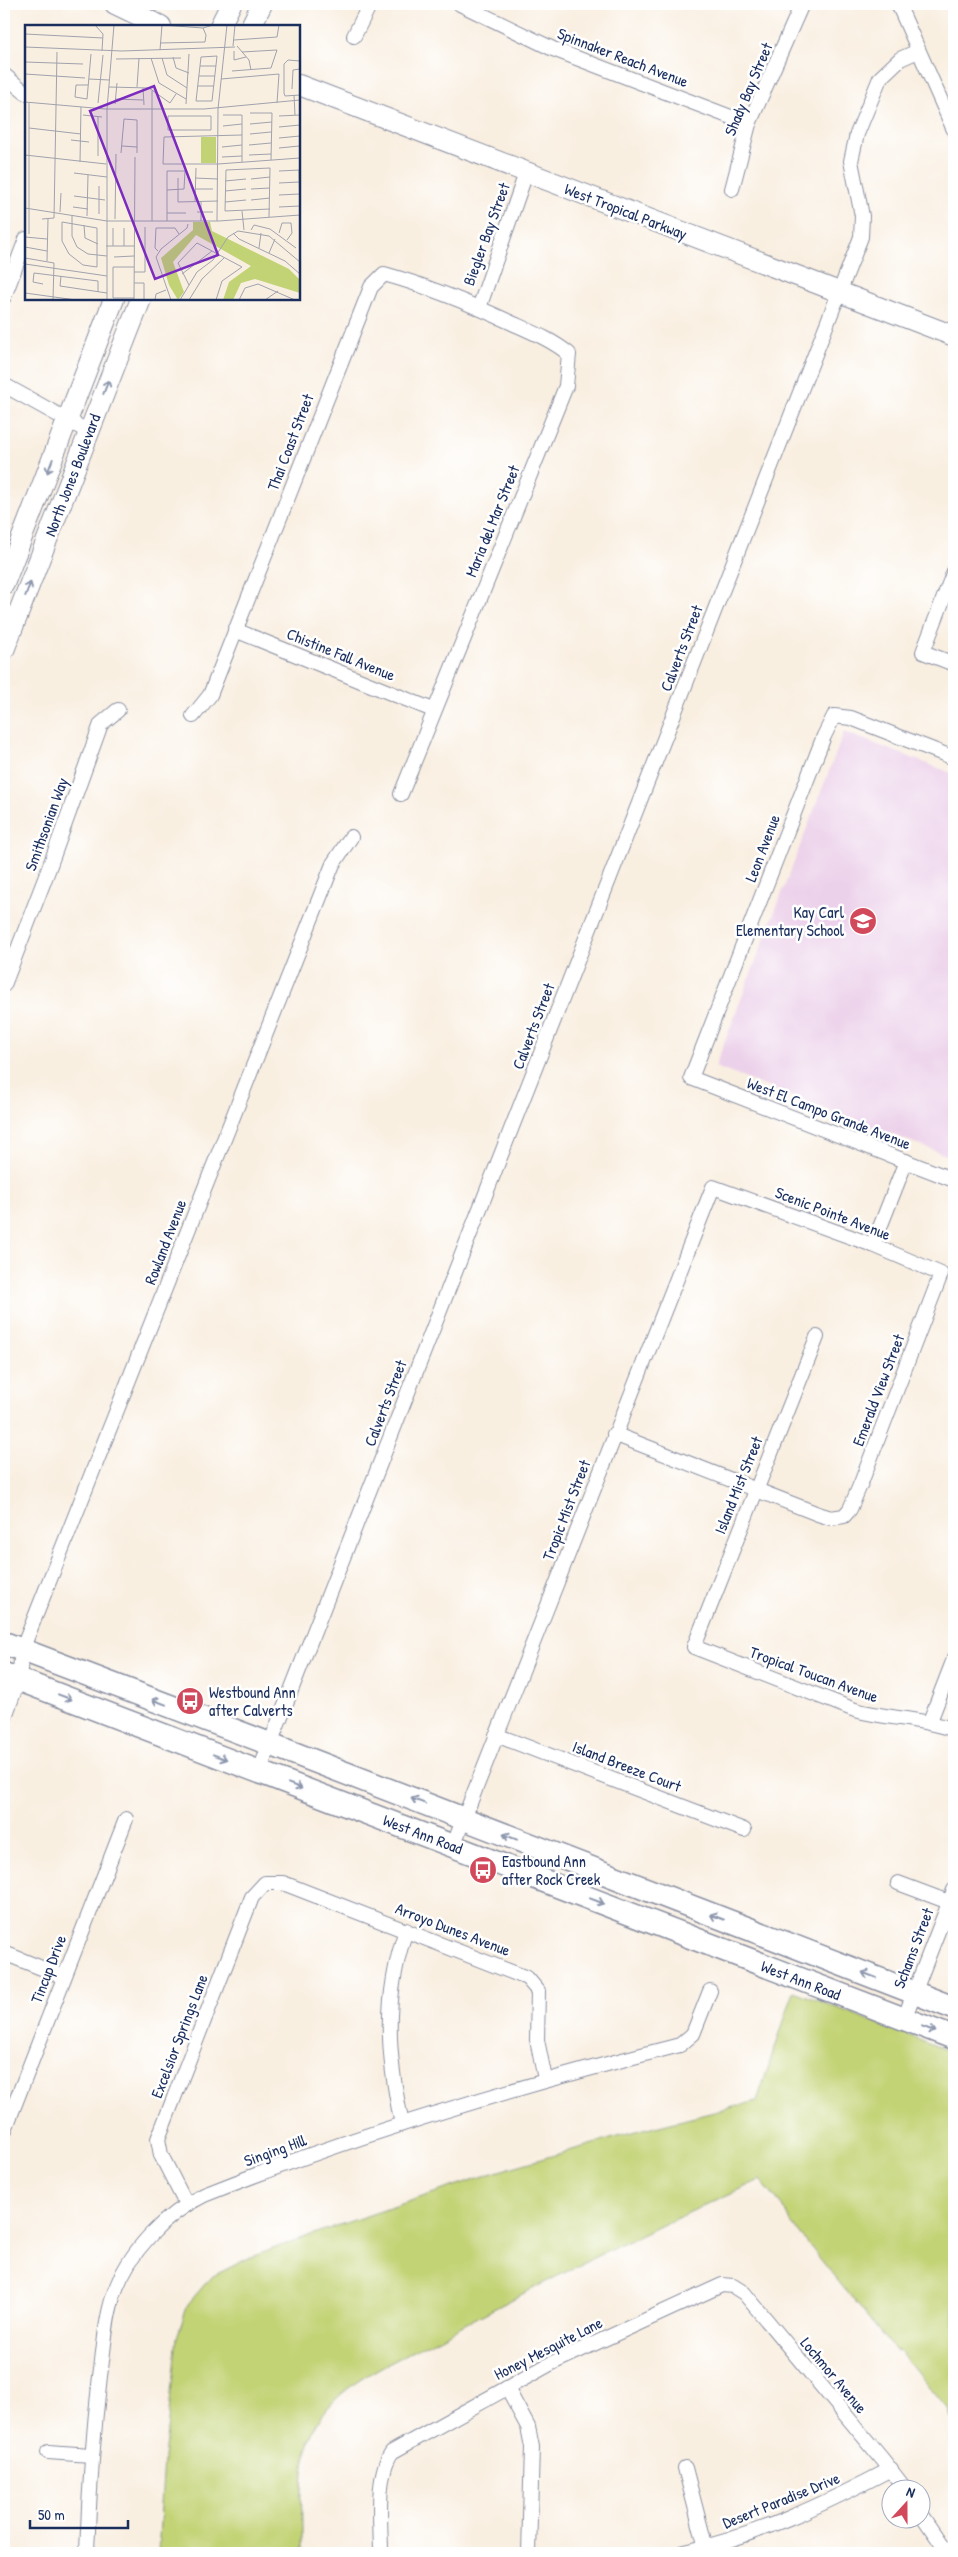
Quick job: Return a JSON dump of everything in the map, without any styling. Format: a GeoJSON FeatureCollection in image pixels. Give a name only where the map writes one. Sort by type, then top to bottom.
{"type":"FeatureCollection","features":[{"type":"Feature","properties":{"kind":"main road"},"geometry":{"type":"LineString","coordinates":[[115,4],[159,25]]}},
{"type":"Feature","properties":{"kind":"main road"},"geometry":{"type":"LineString","coordinates":[[220,25],[231,4]]}},
{"type":"Feature","properties":{"kind":"main road"},"geometry":{"type":"LineString","coordinates":[[252,25],[262,4]]}},
{"type":"Feature","properties":{"kind":"main road","name":"West Tropical Parkway"},"geometry":{"type":"LineString","coordinates":[[300,85],[954,336]]}},
{"type":"Feature","properties":{"kind":"main road","name":"North Jones Boulevard"},"geometry":{"type":"LineString","coordinates":[[4,584],[114,300]]}},
{"type":"Feature","properties":{"kind":"main road","name":"North Jones Boulevard"},"geometry":{"type":"LineString","coordinates":[[4,650],[141,300]]}},
{"type":"Feature","properties":{"kind":"main road","name":"West Ann Road"},"geometry":{"type":"LineString","coordinates":[[14,1662],[270,1744],[954,2008]]}},
{"type":"Feature","properties":{"kind":"main road","name":"West Ann Road"},"geometry":{"type":"LineString","coordinates":[[14,1662],[259,1772],[954,2038]]}},
{"type":"Feature","properties":{"kind":"street"},"geometry":{"type":"LineString","coordinates":[[354,36],[370,4]]}},
{"type":"Feature","properties":{"kind":"street","name":"Spinnaker Reach Avenue"},"geometry":{"type":"LineString","coordinates":[[460,4],[553,49],[749,124]]}},
{"type":"Feature","properties":{"kind":"street","name":"Shady Bay Street"},"geometry":{"type":"LineString","coordinates":[[732,189],[749,124],[802,4]]}},
{"type":"Feature","properties":{"kind":"street"},"geometry":{"type":"LineString","coordinates":[[898,4],[954,130]]}},
{"type":"Feature","properties":{"kind":"street","name":"Calverts Street"},"geometry":{"type":"LineString","coordinates":[[259,1772],[861,237],[862,216],[851,161],[856,134],[880,78],[900,59],[918,51]]}},
{"type":"Feature","properties":{"kind":"street"},"geometry":{"type":"LineString","coordinates":[[4,75],[25,93]]}},
{"type":"Feature","properties":{"kind":"street","name":"Biegler Bay Street"},"geometry":{"type":"LineString","coordinates":[[478,308],[526,172]]}},
{"type":"Feature","properties":{"kind":"street"},"geometry":{"type":"LineString","coordinates":[[5,291],[25,241]]}},
{"type":"Feature","properties":{"kind":"street","name":"Thai Coast Street"},"geometry":{"type":"LineString","coordinates":[[193,716],[210,695],[371,287],[384,274],[478,308]]}},
{"type":"Feature","properties":{"kind":"street","name":"Maria del Mar Street"},"geometry":{"type":"LineString","coordinates":[[401,794],[566,386],[569,354],[556,343],[478,308]]}},
{"type":"Feature","properties":{"kind":"street"},"geometry":{"type":"LineString","coordinates":[[4,385],[89,432]]}},
{"type":"Feature","properties":{"kind":"street"},"geometry":{"type":"LineString","coordinates":[[954,572],[923,652],[954,664]]}},
{"type":"Feature","properties":{"kind":"street","name":"Chistine Fall Avenue"},"geometry":{"type":"LineString","coordinates":[[235,630],[434,710]]}},
{"type":"Feature","properties":{"kind":"street","name":"Smithsonian Way"},"geometry":{"type":"LineString","coordinates":[[4,985],[101,724],[118,710]]}},
{"type":"Feature","properties":{"kind":"street","name":"Leon Avenue"},"geometry":{"type":"LineString","coordinates":[[691,1078],[824,736],[834,716],[850,718],[954,758]]}},
{"type":"Feature","properties":{"kind":"street","name":"Rowland Avenue"},"geometry":{"type":"LineString","coordinates":[[4,1719],[14,1662],[332,864],[350,837]]}},
{"type":"Feature","properties":{"kind":"street","name":"West El Campo Grande Avenue"},"geometry":{"type":"LineString","coordinates":[[691,1078],[954,1180]]}},
{"type":"Feature","properties":{"kind":"street"},"geometry":{"type":"LineString","coordinates":[[872,1245],[906,1161]]}},
{"type":"Feature","properties":{"kind":"street","name":"Scenic Pointe Avenue"},"geometry":{"type":"LineString","coordinates":[[713,1187],[872,1245],[941,1274]]}},
{"type":"Feature","properties":{"kind":"street","name":"Tropic Mist Street"},"geometry":{"type":"LineString","coordinates":[[453,1846],[713,1187]]}},
{"type":"Feature","properties":{"kind":"street","name":"Emerald View Street"},"geometry":{"type":"LineString","coordinates":[[755,1489],[831,1518],[844,1516],[850,1508],[861,1483],[941,1274]]}},
{"type":"Feature","properties":{"kind":"street","name":"Island Mist Street"},"geometry":{"type":"LineString","coordinates":[[694,1647],[755,1489],[817,1337]]}},
{"type":"Feature","properties":{"kind":"street"},"geometry":{"type":"LineString","coordinates":[[614,1434],[755,1489]]}},
{"type":"Feature","properties":{"kind":"street","name":"Tropical Toucan Avenue"},"geometry":{"type":"LineString","coordinates":[[694,1647],[855,1710],[878,1716],[930,1722],[954,1730]]}},
{"type":"Feature","properties":{"kind":"street"},"geometry":{"type":"LineString","coordinates":[[930,1722],[954,1659]]}},
{"type":"Feature","properties":{"kind":"street","name":"Island Breeze Court"},"geometry":{"type":"LineString","coordinates":[[496,1735],[744,1830]]}},
{"type":"Feature","properties":{"kind":"street","name":"Tincup Drive"},"geometry":{"type":"LineString","coordinates":[[4,2132],[126,1819]]}},
{"type":"Feature","properties":{"kind":"street","name":"Arroyo Dunes Avenue"},"geometry":{"type":"LineString","coordinates":[[265,1883],[283,1883],[521,1974],[532,1982],[539,1996],[537,2040],[545,2079]]}},
{"type":"Feature","properties":{"kind":"street","name":"Excelsior Springs Lane"},"geometry":{"type":"LineString","coordinates":[[186,2204],[159,2151],[158,2138],[252,1897],[265,1883]]}},
{"type":"Feature","properties":{"kind":"street"},"geometry":{"type":"LineString","coordinates":[[898,1883],[953,1899]]}},
{"type":"Feature","properties":{"kind":"street","name":"Schams Street"},"geometry":{"type":"LineString","coordinates":[[904,2019],[953,1899]]}},
{"type":"Feature","properties":{"kind":"street"},"geometry":{"type":"LineString","coordinates":[[402,2124],[390,2065],[389,2018],[395,1968],[406,1930]]}},
{"type":"Feature","properties":{"kind":"street"},"geometry":{"type":"LineString","coordinates":[[4,1953],[64,1977]]}},
{"type":"Feature","properties":{"kind":"street","name":"Singing Hill"},"geometry":{"type":"LineString","coordinates":[[87,2553],[91,2455],[107,2324],[114,2293],[129,2264],[147,2240],[186,2204],[262,2172],[402,2124],[545,2079],[680,2045],[693,2034],[710,1991]]}},
{"type":"Feature","properties":{"kind":"street","name":"Honey Mesquite Lane"},"geometry":{"type":"LineString","coordinates":[[381,2553],[382,2474],[386,2460],[392,2452],[550,2364],[722,2285],[733,2286]]}},
{"type":"Feature","properties":{"kind":"street","name":"Lochmor Avenue"},"geometry":{"type":"LineString","coordinates":[[733,2286],[744,2293],[899,2480]]}},
{"type":"Feature","properties":{"kind":"street"},"geometry":{"type":"LineString","coordinates":[[507,2388],[528,2427],[532,2447],[529,2553]]}},
{"type":"Feature","properties":{"kind":"street"},"geometry":{"type":"LineString","coordinates":[[48,2452],[91,2455]]}},
{"type":"Feature","properties":{"kind":"street"},"geometry":{"type":"LineString","coordinates":[[685,2468],[706,2548]]}},
{"type":"Feature","properties":{"kind":"street","name":"Desert Paradise Drive"},"geometry":{"type":"LineString","coordinates":[[681,2553],[706,2548],[795,2517],[891,2469]]}},
{"type":"Feature","properties":{"kind":"street"},"geometry":{"type":"LineString","coordinates":[[930,2526],[946,2549]]}},
{"type":"Feature","properties":{"kind":"shaded area","name":"Kay Carl Elementary School"},"geometry":{"type":"Polygon","coordinates":[[[844,732],[954,774],[954,1158],[715,1067],[844,732]]]}},
{"type":"Feature","properties":{"kind":"green space"},"geometry":{"type":"Polygon","coordinates":[[[794,1991],[954,2053],[954,2422],[949,2415],[949,2411],[899,2350],[895,2351],[791,2223],[786,2211],[760,2180],[638,2236],[558,2276],[376,2370],[347,2389],[323,2414],[314,2429],[308,2446],[302,2481],[302,2553],[158,2553],[164,2459],[177,2337],[188,2304],[211,2277],[251,2257],[313,2234],[499,2171],[628,2134],[757,2101],[794,1991]]]}},
{"type":"Feature","properties":{"kind":"place","name":"Kay Carl Elementary School"},"geometry":{"type":"Point","coordinates":[863,921]}},
{"type":"Feature","properties":{"kind":"place","name":"Westbound Ann after Calverts"},"geometry":{"type":"Point","coordinates":[190,1701]}},
{"type":"Feature","properties":{"kind":"place","name":"Eastbound Ann after Rock Creek"},"geometry":{"type":"Point","coordinates":[483,1870]}}]}
